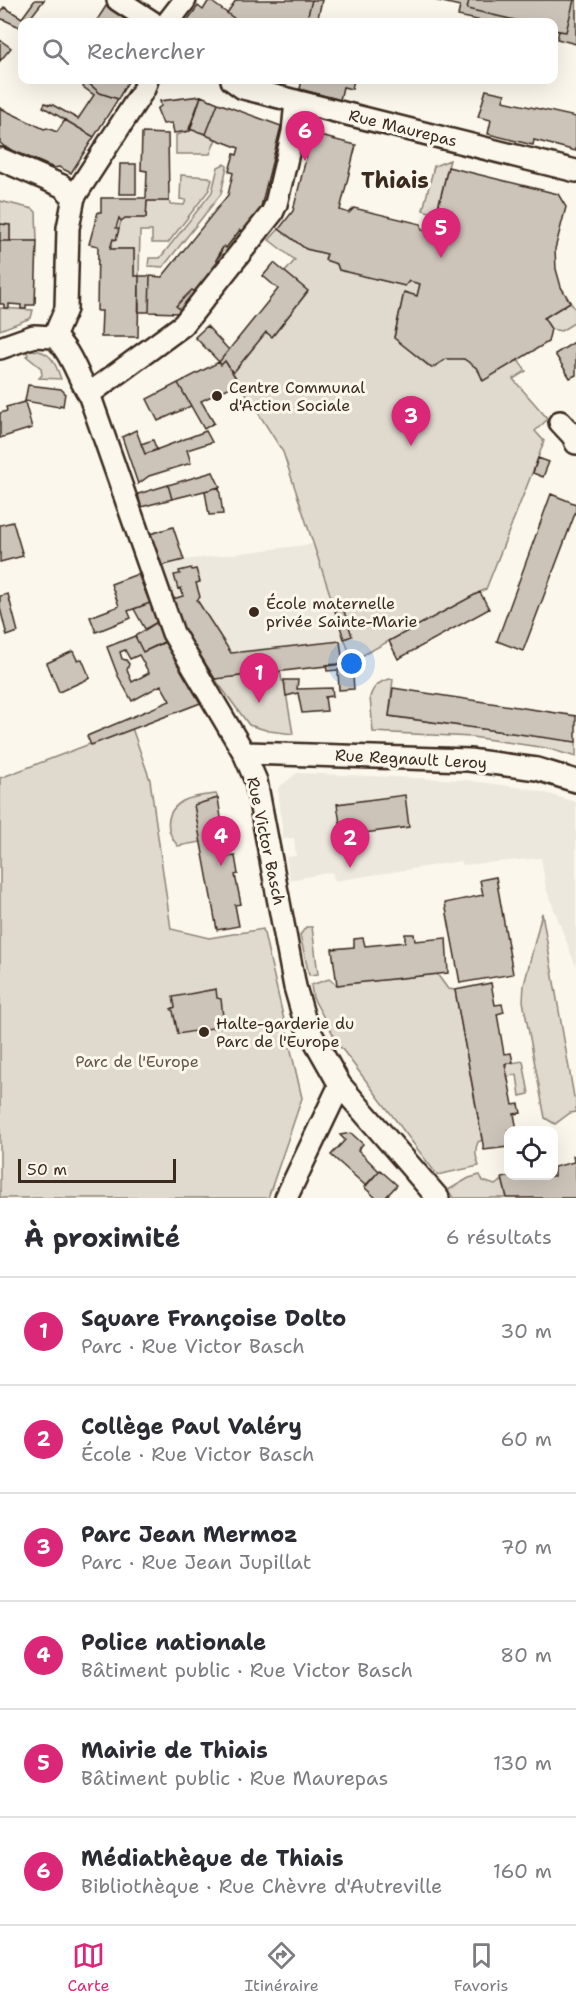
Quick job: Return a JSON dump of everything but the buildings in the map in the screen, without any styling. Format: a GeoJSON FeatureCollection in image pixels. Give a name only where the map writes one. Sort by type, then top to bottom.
{"type":"FeatureCollection","features":[{"type":"Feature","properties":{"kind":"street"},"geometry":{"type":"LineString","coordinates":[[118,0],[146,18]]}},
{"type":"Feature","properties":{"kind":"street"},"geometry":{"type":"LineString","coordinates":[[171,18],[185,0]]}},
{"type":"Feature","properties":{"kind":"street"},"geometry":{"type":"LineString","coordinates":[[0,348],[34,336],[54,337],[66,309],[69,219],[74,197],[146,84]]}},
{"type":"Feature","properties":{"kind":"street","name":"Rue Maurepas"},"geometry":{"type":"LineString","coordinates":[[238,84],[243,88],[576,171]]}},
{"type":"Feature","properties":{"kind":"street"},"geometry":{"type":"LineString","coordinates":[[89,394],[183,325],[272,213],[293,132],[296,101]]}},
{"type":"Feature","properties":{"kind":"street"},"geometry":{"type":"LineString","coordinates":[[0,159],[62,186],[74,197]]}},
{"type":"Feature","properties":{"kind":"street","name":"Rue Victor Basch"},"geometry":{"type":"LineString","coordinates":[[54,337],[65,347],[89,394],[173,633],[244,753],[256,781],[295,987],[306,1024],[339,1085],[438,1198]]}},
{"type":"Feature","properties":{"kind":"street"},"geometry":{"type":"LineString","coordinates":[[560,422],[576,443]]}},
{"type":"Feature","properties":{"kind":"street","name":"Rue Regnault Leroy"},"geometry":{"type":"LineString","coordinates":[[244,753],[469,760],[537,769],[576,781]]}},
{"type":"Feature","properties":{"kind":"street"},"geometry":{"type":"LineString","coordinates":[[286,1198],[339,1085]]}},
{"type":"Feature","properties":{"kind":"shaded area","name":"École maternelle privée Sainte-Marie"},"geometry":{"type":"Polygon","coordinates":[[[313,544],[352,663],[215,679],[173,612],[160,566],[184,560],[313,544]]]}},
{"type":"Feature","properties":{"kind":"shaded area"},"geometry":{"type":"Polygon","coordinates":[[[297,773],[465,780],[531,789],[576,802],[576,967],[546,888],[541,858],[463,865],[461,861],[335,881],[332,872],[290,880],[286,857],[296,856],[294,838],[283,839],[278,788],[297,773]]]}},
{"type":"Feature","properties":{"kind":"green space"},"geometry":{"type":"Polygon","coordinates":[[[189,129],[216,139],[210,154],[176,154],[176,135],[189,131],[189,129]]]}},
{"type":"Feature","properties":{"kind":"green space"},"geometry":{"type":"Polygon","coordinates":[[[450,160],[436,214],[423,210],[434,166],[450,160]]]}},
{"type":"Feature","properties":{"kind":"green space"},"geometry":{"type":"Polygon","coordinates":[[[224,164],[227,166],[221,194],[163,267],[148,266],[149,258],[160,258],[212,192],[218,167],[224,164]]]}},
{"type":"Feature","properties":{"kind":"green space"},"geometry":{"type":"Polygon","coordinates":[[[181,175],[209,177],[212,180],[209,190],[168,243],[152,243],[152,231],[140,231],[139,276],[134,276],[134,249],[110,249],[113,239],[116,239],[121,221],[125,218],[146,218],[147,201],[169,201],[170,204],[184,205],[186,200],[180,199],[181,175]]]}},
{"type":"Feature","properties":{"kind":"green space"},"geometry":{"type":"Polygon","coordinates":[[[0,201],[33,209],[36,212],[37,241],[10,241],[10,225],[0,224],[0,201]]]}},
{"type":"Feature","properties":{"kind":"green space"},"geometry":{"type":"Polygon","coordinates":[[[279,229],[306,249],[327,254],[325,260],[337,264],[339,270],[405,286],[409,281],[420,284],[417,296],[404,293],[394,337],[431,368],[446,359],[461,358],[473,365],[483,380],[518,360],[526,371],[513,379],[548,419],[535,431],[544,441],[486,589],[352,661],[283,452],[233,373],[266,332],[273,336],[308,291],[285,272],[295,260],[269,240],[279,229]]]}},
{"type":"Feature","properties":{"kind":"green space"},"geometry":{"type":"Polygon","coordinates":[[[570,302],[576,310],[574,323],[561,331],[551,329],[543,319],[570,302]]]}},
{"type":"Feature","properties":{"kind":"green space"},"geometry":{"type":"Polygon","coordinates":[[[0,308],[33,310],[31,318],[0,330],[0,308]]]}},
{"type":"Feature","properties":{"kind":"green space"},"geometry":{"type":"Polygon","coordinates":[[[32,350],[48,355],[57,367],[61,379],[39,378],[42,375],[41,368],[26,356],[28,355],[26,351],[32,350]]]}},
{"type":"Feature","properties":{"kind":"green space"},"geometry":{"type":"Polygon","coordinates":[[[280,671],[282,681],[284,681],[293,734],[269,731],[249,725],[215,679],[280,671]]]}},
{"type":"Feature","properties":{"kind":"green space"},"geometry":{"type":"Polygon","coordinates":[[[393,679],[389,716],[576,742],[576,757],[546,748],[472,737],[373,732],[371,693],[382,682],[393,679]]]}},
{"type":"Feature","properties":{"kind":"green space","name":"Parc de l'Europe"},"geometry":{"type":"Polygon","coordinates":[[[132,728],[150,780],[171,929],[209,938],[263,929],[302,1098],[268,1198],[0,1198],[0,778],[132,728]]]}},
{"type":"Feature","properties":{"kind":"green space"},"geometry":{"type":"Polygon","coordinates":[[[216,794],[218,798],[195,805],[201,842],[178,846],[169,828],[168,822],[172,811],[187,799],[216,794]]]}},
{"type":"Feature","properties":{"kind":"green space"},"geometry":{"type":"Polygon","coordinates":[[[542,913],[574,1097],[576,1097],[576,1112],[570,1113],[555,1124],[545,1118],[523,1001],[524,985],[542,913]]]}},
{"type":"Feature","properties":{"kind":"green space"},"geometry":{"type":"Polygon","coordinates":[[[306,927],[312,927],[318,974],[309,975],[300,935],[306,927]]]}},
{"type":"Feature","properties":{"kind":"green space"},"geometry":{"type":"Polygon","coordinates":[[[437,974],[448,989],[455,990],[482,1140],[478,1142],[476,1148],[479,1166],[437,1175],[339,1045],[313,998],[311,985],[329,979],[337,985],[437,974]]]}},
{"type":"Feature","properties":{"kind":"green space"},"geometry":{"type":"Polygon","coordinates":[[[523,1061],[529,1094],[520,1096],[517,1075],[507,1076],[505,1064],[523,1061]]]}},
{"type":"Feature","properties":{"kind":"green space"},"geometry":{"type":"Polygon","coordinates":[[[480,1175],[483,1181],[495,1185],[503,1180],[507,1198],[453,1198],[448,1190],[469,1178],[480,1175]]]}},
{"type":"Feature","properties":{"kind":"place","name":"Médiathèque de Thiais"},"geometry":{"type":"Point","coordinates":[305,161]}},
{"type":"Feature","properties":{"kind":"place","name":"Mairie de Thiais"},"geometry":{"type":"Point","coordinates":[441,258]}},
{"type":"Feature","properties":{"kind":"place","name":"Centre Communal d'Action Sociale"},"geometry":{"type":"Point","coordinates":[217,396]}},
{"type":"Feature","properties":{"kind":"place","name":"Parc Jean Mermoz"},"geometry":{"type":"Point","coordinates":[411,446]}},
{"type":"Feature","properties":{"kind":"place","name":"École maternelle privée Sainte-Marie"},"geometry":{"type":"Point","coordinates":[254,612]}},
{"type":"Feature","properties":{"kind":"place","name":"Square Françoise Dolto"},"geometry":{"type":"Point","coordinates":[259,703]}},
{"type":"Feature","properties":{"kind":"place","name":"Police nationale"},"geometry":{"type":"Point","coordinates":[221,866]}},
{"type":"Feature","properties":{"kind":"place","name":"Collège Paul Valéry"},"geometry":{"type":"Point","coordinates":[350,868]}},
{"type":"Feature","properties":{"kind":"place","name":"Halte-garderie du Parc de l'Europe"},"geometry":{"type":"Point","coordinates":[204,1032]}},
{"type":"Feature","properties":{"kind":"district","name":"Thiais"},"geometry":{"type":"Point","coordinates":[395,180]}}]}
